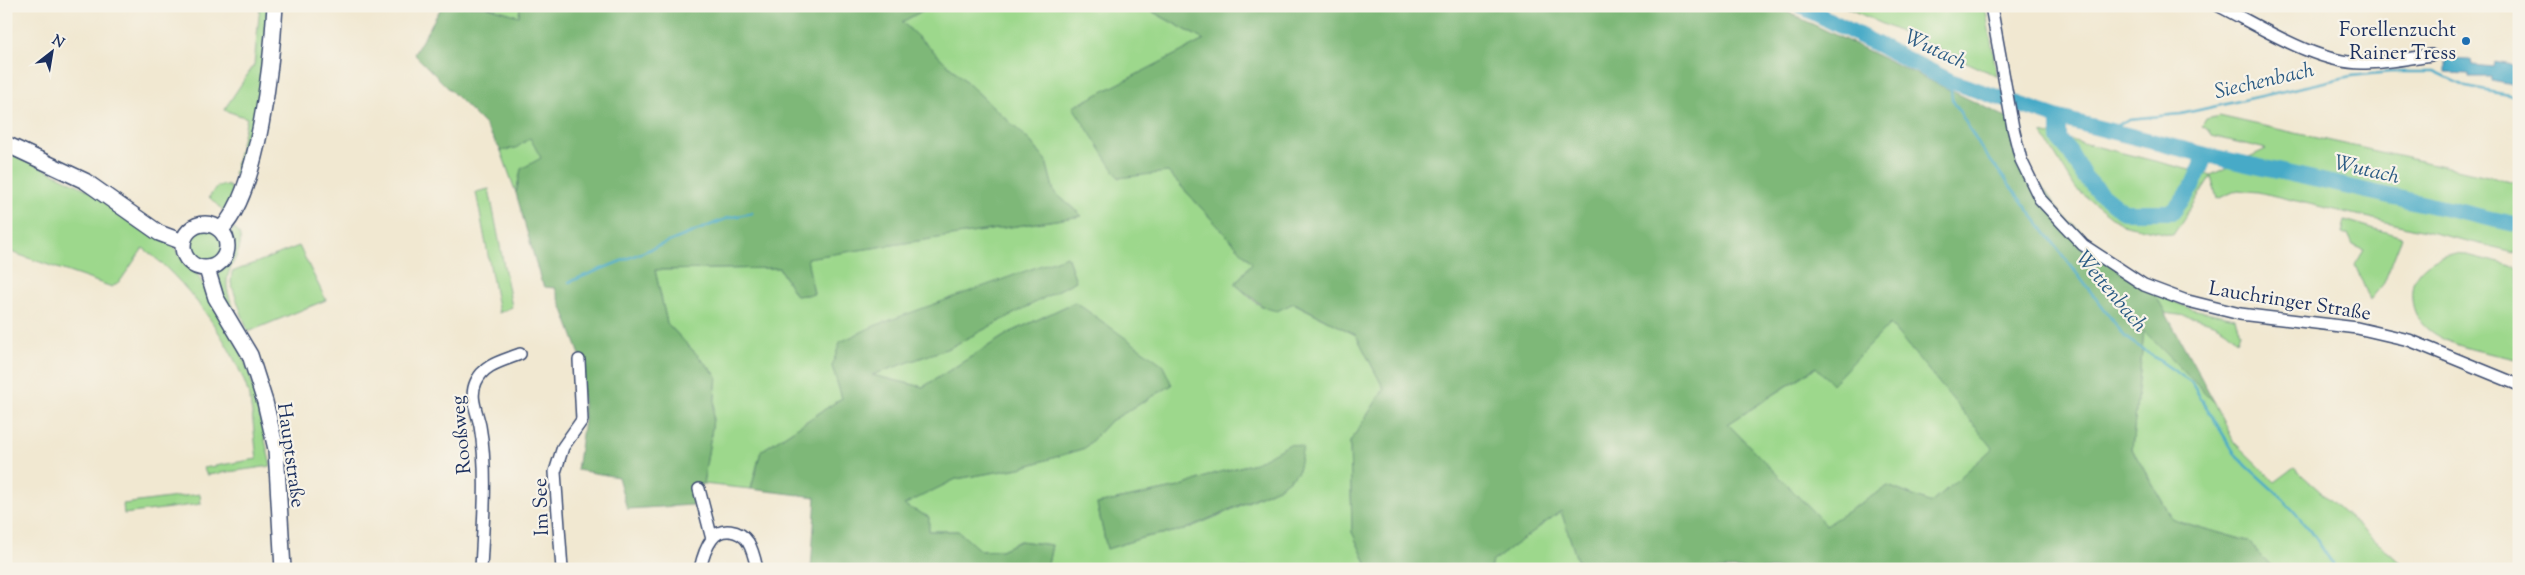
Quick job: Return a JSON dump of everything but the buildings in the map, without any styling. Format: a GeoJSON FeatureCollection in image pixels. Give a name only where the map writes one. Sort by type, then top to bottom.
{"type":"FeatureCollection","features":[{"type":"Feature","properties":{"kind":"main road"},"geometry":{"type":"LineString","coordinates":[[221,229],[238,208],[246,183],[266,94],[272,54],[275,6]]}},
{"type":"Feature","properties":{"kind":"main road"},"geometry":{"type":"LineString","coordinates":[[6,144],[85,181],[160,233],[183,242]]}},
{"type":"Feature","properties":{"kind":"main road"},"geometry":{"type":"LineString","coordinates":[[201,224],[208,224],[221,229],[228,242],[226,257],[221,263],[207,269],[195,266],[189,262],[183,250],[183,242],[189,231],[201,224]]}},
{"type":"Feature","properties":{"kind":"main road","name":"Hauptstraße"},"geometry":{"type":"LineString","coordinates":[[207,269],[216,298],[250,355],[265,402],[276,449],[283,569]]}},
{"type":"Feature","properties":{"kind":"street","name":"Lauchringer Straße"},"geometry":{"type":"LineString","coordinates":[[1991,6],[2013,128],[2028,177],[2040,199],[2083,245],[2144,285],[2184,300],[2240,314],[2357,328],[2409,340],[2519,385]]}},
{"type":"Feature","properties":{"kind":"street"},"geometry":{"type":"LineString","coordinates":[[2219,6],[2315,54],[2341,61],[2365,63],[2431,55]]}},
{"type":"Feature","properties":{"kind":"street","name":"Rooßweg"},"geometry":{"type":"LineString","coordinates":[[481,569],[484,512],[481,434],[472,397],[476,382],[485,369],[520,354]]}},
{"type":"Feature","properties":{"kind":"street","name":"Im See"},"geometry":{"type":"LineString","coordinates":[[562,569],[556,472],[563,447],[582,420],[579,360]]}},
{"type":"Feature","properties":{"kind":"street"},"geometry":{"type":"LineString","coordinates":[[699,489],[712,539],[700,569]]}},
{"type":"Feature","properties":{"kind":"street"},"geometry":{"type":"LineString","coordinates":[[712,539],[725,531],[731,530],[742,535],[749,543],[757,569]]}},
{"type":"Feature","properties":{"kind":"green space"},"geometry":{"type":"Polygon","coordinates":[[[260,6],[270,6],[260,96],[241,171],[234,175],[247,118],[224,110],[254,65],[260,6]]]}},
{"type":"Feature","properties":{"kind":"green space"},"geometry":{"type":"Polygon","coordinates":[[[438,6],[485,6],[519,16],[520,6],[931,6],[902,22],[1031,142],[1046,161],[1054,192],[1082,216],[807,258],[814,294],[796,296],[779,268],[655,270],[667,323],[717,376],[712,428],[703,484],[691,493],[693,505],[627,509],[618,477],[577,470],[584,420],[580,355],[555,288],[545,287],[541,281],[516,193],[521,169],[541,158],[530,138],[516,148],[501,151],[485,125],[414,54],[441,8],[438,6]]]}},
{"type":"Feature","properties":{"kind":"green space"},"geometry":{"type":"Polygon","coordinates":[[[485,6],[520,6],[519,16],[485,6]]]}},
{"type":"Feature","properties":{"kind":"green space"},"geometry":{"type":"Polygon","coordinates":[[[931,6],[1142,6],[1204,40],[1074,107],[1168,172],[1252,263],[1235,284],[1256,302],[1261,306],[1275,309],[1293,303],[1356,335],[1384,389],[1350,442],[1352,532],[1369,569],[1047,569],[1052,545],[1020,541],[1001,550],[980,551],[958,531],[929,531],[903,505],[956,479],[1020,468],[1085,448],[1109,422],[1172,385],[1075,302],[1009,333],[923,387],[871,375],[949,348],[1076,281],[1067,256],[832,366],[842,398],[761,451],[751,489],[703,484],[712,428],[717,376],[667,323],[655,270],[779,268],[796,296],[814,294],[806,258],[1082,216],[1054,192],[1046,161],[1031,142],[902,22],[931,6]],[[1255,463],[1216,473],[1179,487],[1097,504],[1107,549],[1145,537],[1184,530],[1280,487],[1298,472],[1255,463]]]}},
{"type":"Feature","properties":{"kind":"green space"},"geometry":{"type":"Polygon","coordinates":[[[1142,6],[1775,6],[2008,118],[2029,169],[2065,218],[2153,290],[2215,403],[2144,331],[2132,449],[2173,520],[2248,541],[2274,569],[1580,569],[1561,511],[1492,562],[1490,569],[1369,569],[1352,532],[1350,442],[1384,389],[1356,335],[1294,303],[1277,311],[1265,308],[1235,284],[1252,263],[1168,172],[1119,178],[1073,107],[1204,40],[1142,6]],[[1890,324],[1832,384],[1816,367],[1728,424],[1826,525],[1888,486],[1931,503],[1993,448],[1890,324]]]}},
{"type":"Feature","properties":{"kind":"green space"},"geometry":{"type":"Polygon","coordinates":[[[1843,6],[1985,6],[1997,76],[1843,6]]]}},
{"type":"Feature","properties":{"kind":"green space"},"geometry":{"type":"Polygon","coordinates":[[[2219,116],[2519,183],[2519,253],[2258,192],[2238,190],[2217,199],[2211,176],[2173,235],[2121,224],[2076,189],[2042,133],[2211,175],[2266,149],[2212,136],[2209,130],[2202,126],[2206,119],[2219,116]]]}},
{"type":"Feature","properties":{"kind":"green space"},"geometry":{"type":"Polygon","coordinates":[[[530,137],[542,158],[521,169],[516,193],[501,151],[516,148],[530,137]]]}},
{"type":"Feature","properties":{"kind":"green space"},"geometry":{"type":"Polygon","coordinates":[[[6,150],[94,193],[174,247],[185,264],[196,272],[240,350],[250,375],[271,466],[207,475],[203,468],[257,459],[252,412],[246,386],[228,348],[204,310],[174,276],[143,248],[121,280],[112,287],[8,251],[6,256],[6,150]]]}},
{"type":"Feature","properties":{"kind":"green space"},"geometry":{"type":"Polygon","coordinates":[[[222,185],[229,186],[233,191],[230,204],[225,213],[209,197],[217,187],[222,185]]]}},
{"type":"Feature","properties":{"kind":"green space"},"geometry":{"type":"Polygon","coordinates":[[[489,189],[512,307],[499,313],[476,192],[489,189]]]}},
{"type":"Feature","properties":{"kind":"green space"},"geometry":{"type":"Polygon","coordinates":[[[2345,220],[2402,237],[2384,283],[2370,300],[2355,265],[2364,250],[2353,245],[2348,234],[2342,234],[2345,220]]]}},
{"type":"Feature","properties":{"kind":"green space"},"geometry":{"type":"Polygon","coordinates":[[[205,227],[217,233],[223,245],[217,257],[205,263],[193,257],[187,245],[193,233],[205,227]]]}},
{"type":"Feature","properties":{"kind":"green space"},"geometry":{"type":"Polygon","coordinates":[[[233,227],[238,233],[240,246],[227,282],[228,294],[235,313],[232,314],[224,300],[218,274],[230,252],[233,227]]]}},
{"type":"Feature","properties":{"kind":"green space"},"geometry":{"type":"Polygon","coordinates":[[[299,246],[326,300],[248,332],[231,283],[232,272],[299,246]]]}},
{"type":"Feature","properties":{"kind":"green space"},"geometry":{"type":"Polygon","coordinates":[[[2448,254],[2467,255],[2519,268],[2519,360],[2448,341],[2433,333],[2421,322],[2413,308],[2413,282],[2420,271],[2430,262],[2448,254]]]}},
{"type":"Feature","properties":{"kind":"green space"},"geometry":{"type":"Polygon","coordinates":[[[1067,256],[1076,281],[949,348],[872,375],[923,387],[1009,333],[1075,302],[1162,364],[1172,385],[1109,422],[1085,448],[1020,468],[956,479],[904,505],[929,517],[929,531],[958,531],[981,551],[1001,550],[1020,541],[1052,545],[1047,569],[811,569],[816,497],[751,489],[761,451],[842,398],[832,366],[840,342],[874,326],[1067,256]]]}},
{"type":"Feature","properties":{"kind":"green space"},"geometry":{"type":"Polygon","coordinates":[[[2155,294],[2192,309],[2235,318],[2240,333],[2237,341],[2223,328],[2205,320],[2165,313],[2155,294]]]}},
{"type":"Feature","properties":{"kind":"green space"},"geometry":{"type":"Polygon","coordinates":[[[1890,324],[1994,448],[1931,503],[1888,486],[1826,526],[1728,424],[1817,367],[1832,383],[1890,324]]]}},
{"type":"Feature","properties":{"kind":"green space"},"geometry":{"type":"Polygon","coordinates":[[[2144,330],[2215,403],[2234,442],[2275,482],[2294,468],[2407,569],[2274,569],[2248,541],[2173,520],[2132,449],[2144,330]]]}},
{"type":"Feature","properties":{"kind":"green space"},"geometry":{"type":"Polygon","coordinates":[[[1290,444],[1303,447],[1298,472],[1280,487],[1184,530],[1145,537],[1107,549],[1097,504],[1179,487],[1216,473],[1255,463],[1290,444]]]}},
{"type":"Feature","properties":{"kind":"green space"},"geometry":{"type":"Polygon","coordinates":[[[200,494],[201,504],[124,514],[123,504],[200,494]]]}},
{"type":"Feature","properties":{"kind":"green space"},"geometry":{"type":"Polygon","coordinates":[[[1561,511],[1580,569],[1490,569],[1492,562],[1561,511]]]}},
{"type":"Feature","properties":{"kind":"water"},"geometry":{"type":"Polygon","coordinates":[[[2446,59],[2471,60],[2472,65],[2493,67],[2494,62],[2519,66],[2519,86],[2491,81],[2491,77],[2469,77],[2469,73],[2446,72],[2446,59]]]}},
{"type":"Feature","properties":{"kind":"waterway","name":"Wutach"},"geometry":{"type":"LineString","coordinates":[[1801,6],[1950,81],[2059,118],[2206,155],[2519,225]]}},
{"type":"Feature","properties":{"kind":"waterway","name":"Siechenbach"},"geometry":{"type":"LineString","coordinates":[[2105,131],[2129,119],[2181,114],[2351,76],[2390,72],[2434,72],[2466,87],[2519,97]]}},
{"type":"Feature","properties":{"kind":"waterway","name":"Wettenbach"},"geometry":{"type":"LineString","coordinates":[[1950,81],[1952,99],[1981,148],[2126,338],[2191,382],[2237,457],[2284,500],[2311,531],[2332,563],[2332,569]]}},
{"type":"Feature","properties":{"kind":"waterway","name":"Wutach"},"geometry":{"type":"LineString","coordinates":[[2059,118],[2059,139],[2070,152],[2084,176],[2100,193],[2124,212],[2173,212],[2192,187],[2206,155]]}},
{"type":"Feature","properties":{"kind":"waterway"},"geometry":{"type":"LineString","coordinates":[[569,282],[728,218],[752,213]]}},
{"type":"Feature","properties":{"kind":"place","name":"Forellenzucht Rainer Tress"},"geometry":{"type":"Point","coordinates":[2466,41]}}]}
